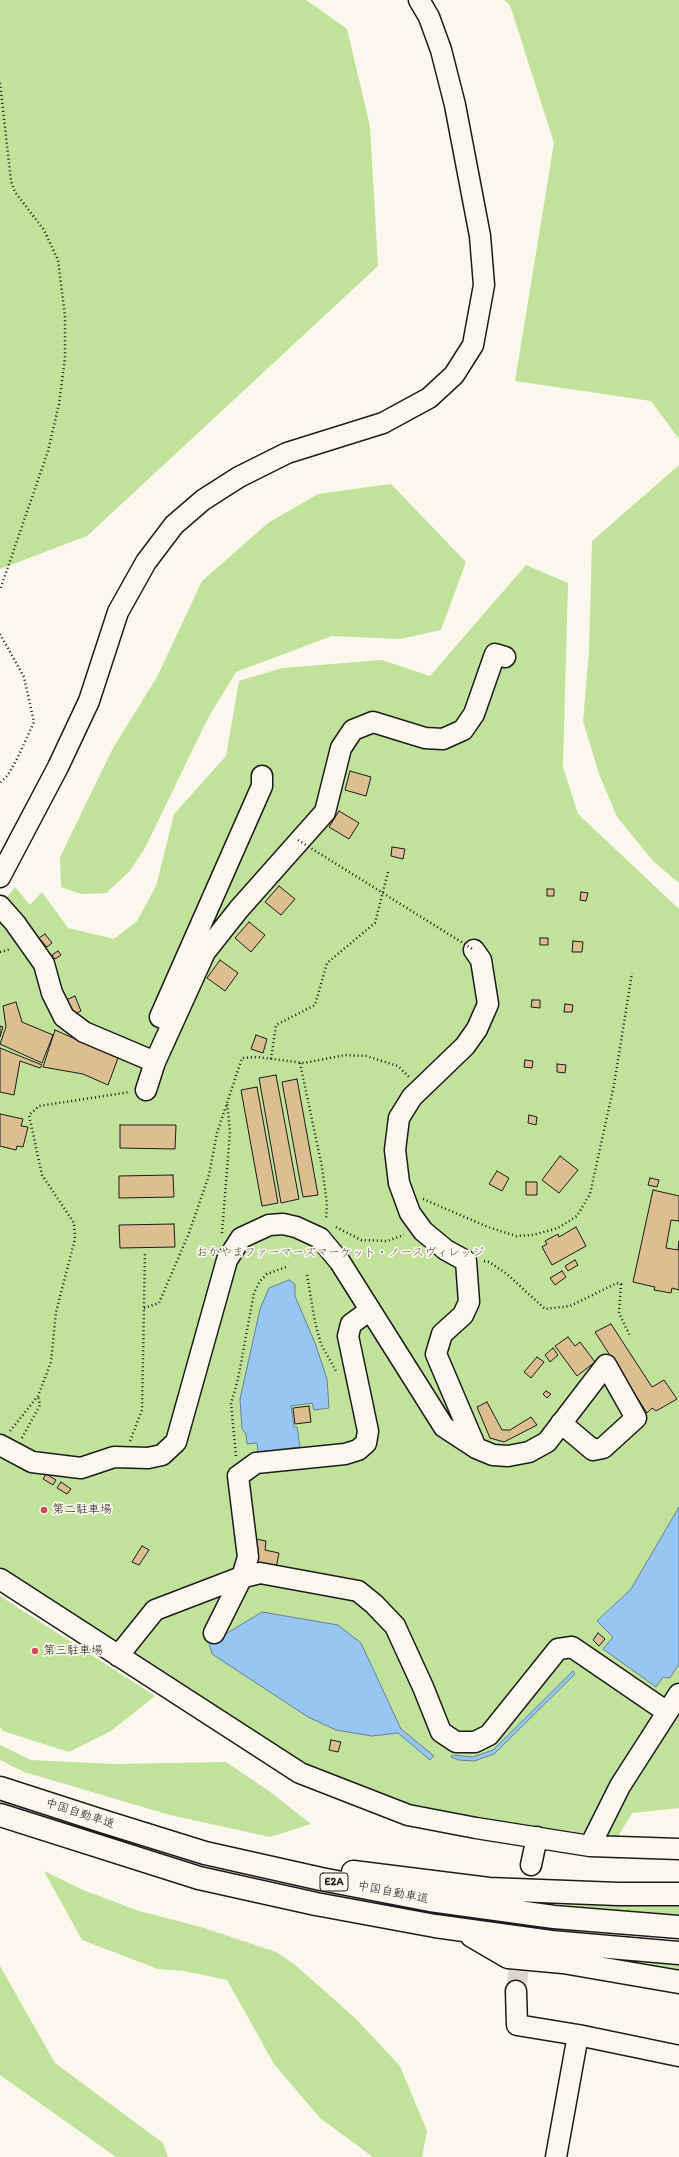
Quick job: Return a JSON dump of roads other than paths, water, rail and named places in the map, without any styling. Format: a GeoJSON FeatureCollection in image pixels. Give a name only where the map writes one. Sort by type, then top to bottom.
{"type":"FeatureCollection","features":[{"type":"Feature","properties":{"kind":"highway","name":"中国自動車道"},"geometry":{"type":"LineString","coordinates":[[0,1788],[205,1852],[321,1879],[430,1900],[554,1917],[679,1927]]}},
{"type":"Feature","properties":{"kind":"highway","name":"中国自動車道"},"geometry":{"type":"LineString","coordinates":[[0,1815],[199,1878],[316,1904],[462,1930],[551,1942],[679,1953]]}},
{"type":"Feature","properties":{"kind":"highway"},"geometry":{"type":"LineString","coordinates":[[205,1852],[489,1889],[618,1894],[679,1894]]}},
{"type":"Feature","properties":{"kind":"highway"},"geometry":{"type":"LineString","coordinates":[[462,1930],[508,1956],[563,1962],[679,1982]]}},
{"type":"Feature","properties":{"kind":"street"},"geometry":{"type":"LineString","coordinates":[[0,877],[58,767],[89,701],[118,612],[146,562],[174,525],[203,500],[240,477],[287,453],[383,423],[429,398],[454,375],[473,345],[484,285],[480,236],[455,105],[441,50],[429,17],[419,0]]}},
{"type":"Feature","properties":{"kind":"street"},"geometry":{"type":"LineString","coordinates":[[146,1090],[155,1062],[205,952],[238,909],[298,840],[325,812],[341,748],[353,730],[373,722],[425,738],[443,739],[463,730],[474,714],[495,654],[505,657]]}},
{"type":"Feature","properties":{"kind":"street"},"geometry":{"type":"LineString","coordinates":[[173,1022],[160,1017],[262,786],[262,776]]}},
{"type":"Feature","properties":{"kind":"street"},"geometry":{"type":"LineString","coordinates":[[0,906],[15,923],[44,964],[52,993],[64,1017],[84,1032],[155,1062]]}},
{"type":"Feature","properties":{"kind":"street"},"geometry":{"type":"LineString","coordinates":[[474,950],[481,960],[488,1004],[477,1029],[465,1046],[420,1087],[412,1097],[399,1118],[395,1150],[398,1184],[410,1212],[420,1227],[446,1250],[466,1261],[469,1302],[463,1314],[442,1334],[436,1354],[476,1448]]}},
{"type":"Feature","properties":{"kind":"street"},"geometry":{"type":"LineString","coordinates":[[8,1443],[32,1462],[81,1468],[114,1457],[148,1458],[162,1455],[176,1442],[226,1260],[241,1238],[269,1225],[283,1224],[296,1227],[320,1238],[340,1262],[369,1311],[444,1427],[476,1448],[493,1455],[508,1456],[529,1452],[547,1442],[562,1424]]}},
{"type":"Feature","properties":{"kind":"street"},"geometry":{"type":"LineString","coordinates":[[214,1633],[242,1577],[248,1556],[238,1476],[256,1463],[345,1454],[358,1450],[366,1443],[368,1431],[348,1336],[351,1324],[369,1311]]}},
{"type":"Feature","properties":{"kind":"street"},"geometry":{"type":"LineString","coordinates":[[118,1656],[155,1610],[242,1577],[260,1573],[358,1591],[374,1604],[395,1626],[423,1687],[441,1732],[456,1742],[475,1742],[489,1735],[558,1649],[572,1646],[667,1712]]}},
{"type":"Feature","properties":{"kind":"street"},"geometry":{"type":"LineString","coordinates":[[0,1580],[300,1773],[408,1815],[590,1846],[679,1849]]}},
{"type":"Feature","properties":{"kind":"street"},"geometry":{"type":"LineString","coordinates":[[590,1846],[620,1786],[679,1694]]}},
{"type":"Feature","properties":{"kind":"street"},"geometry":{"type":"LineString","coordinates":[[530,1865],[537,1837]]}},
{"type":"Feature","properties":{"kind":"street"},"geometry":{"type":"LineString","coordinates":[[516,1991],[517,2025],[578,2035],[679,2056]]}},
{"type":"Feature","properties":{"kind":"street"},"geometry":{"type":"LineString","coordinates":[[556,2157],[578,2035]]}},
{"type":"Feature","properties":{"kind":"water"},"geometry":{"type":"Polygon","coordinates":[[[289,1280],[295,1284],[295,1296],[315,1343],[327,1379],[329,1408],[314,1410],[312,1403],[291,1406],[294,1427],[297,1427],[300,1447],[258,1452],[257,1443],[247,1444],[246,1434],[242,1429],[240,1399],[260,1309],[269,1288],[289,1280]]]}},
{"type":"Feature","properties":{"kind":"water"},"geometry":{"type":"Polygon","coordinates":[[[679,1507],[679,1664],[670,1678],[663,1677],[656,1687],[603,1649],[613,1637],[597,1621],[631,1589],[679,1507]]]}},
{"type":"Feature","properties":{"kind":"water"},"geometry":{"type":"Polygon","coordinates":[[[262,1612],[338,1625],[361,1643],[401,1729],[434,1756],[430,1760],[398,1733],[372,1736],[336,1730],[308,1717],[212,1654],[209,1644],[262,1612]]]}},
{"type":"Feature","properties":{"kind":"water"},"geometry":{"type":"Polygon","coordinates":[[[573,1671],[575,1674],[494,1754],[474,1761],[459,1760],[451,1757],[452,1755],[473,1757],[493,1750],[573,1671]]]}},
{"type":"Feature","properties":{"kind":"tunnel"},"geometry":{"type":"LineString","coordinates":[[516,1991],[531,1865]]}},
{"type":"Feature","properties":{"kind":"place","name":"第二駐車場"},"geometry":{"type":"Point","coordinates":[44,1510]}},
{"type":"Feature","properties":{"kind":"place","name":"第三駐車場"},"geometry":{"type":"Point","coordinates":[35,1651]}},
{"type":"Feature","properties":{"kind":"park label","name":"おかやまファーマーズマーケット・ノースヴィレッジ"},"geometry":{"type":"Point","coordinates":[340,1253]}}]}
